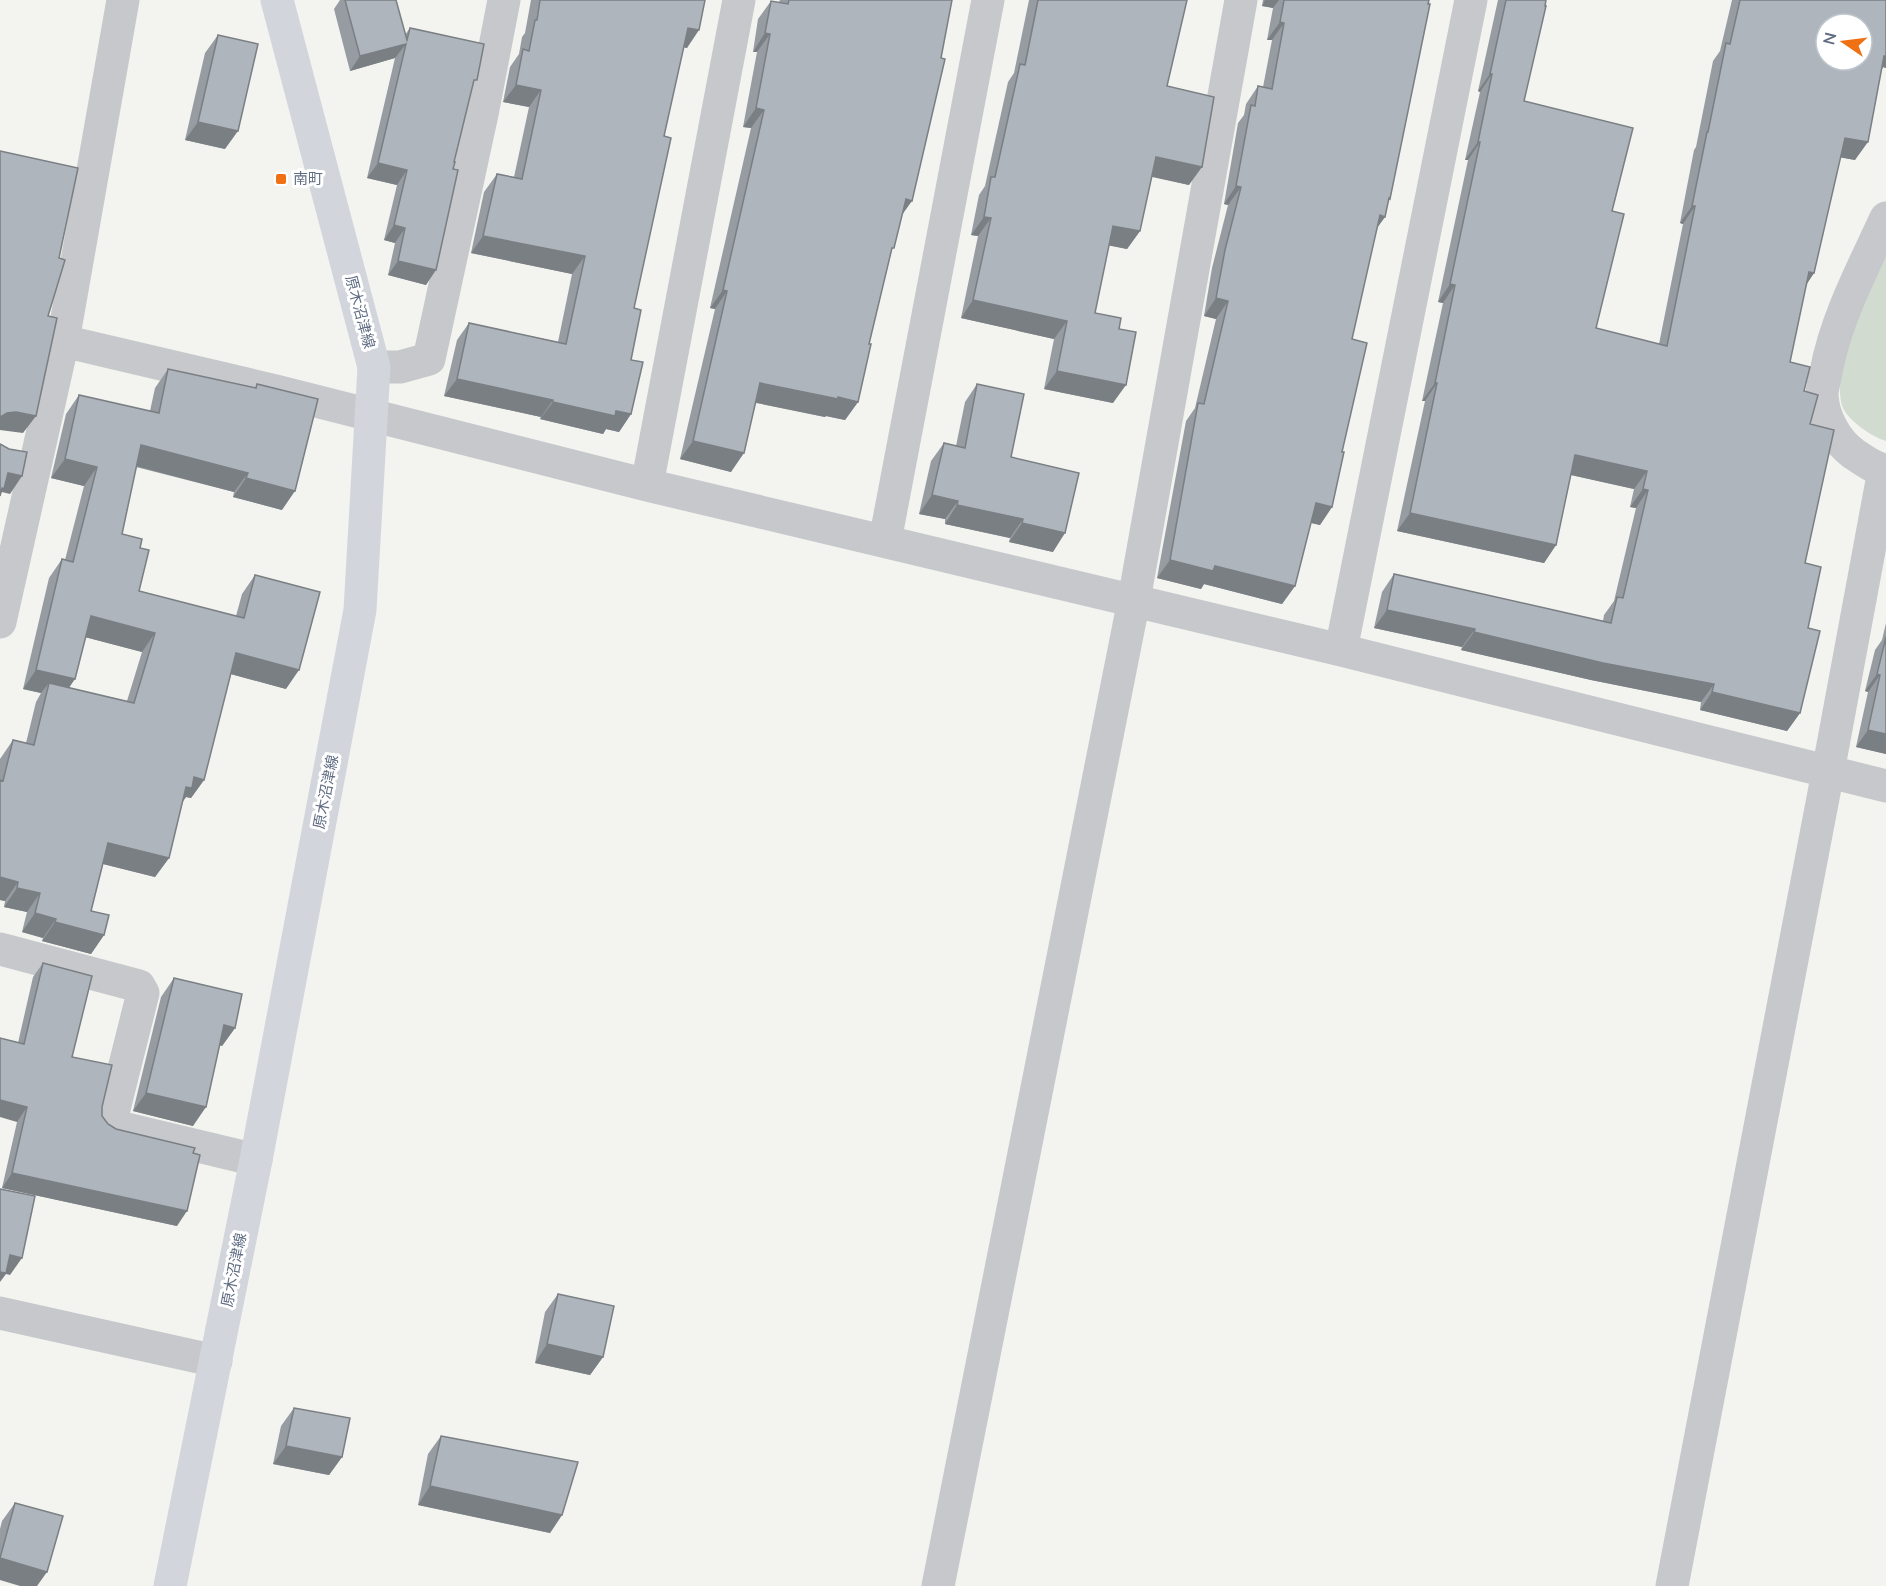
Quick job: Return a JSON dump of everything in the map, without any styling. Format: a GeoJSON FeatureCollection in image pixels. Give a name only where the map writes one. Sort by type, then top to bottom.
{"type":"FeatureCollection","features":[{"type":"Feature","properties":{"kind":"main road","name":"原木沼津線"},"geometry":{"type":"LineString","coordinates":[[170,1586],[256,1160],[360,610],[375,367],[277,0]]}},
{"type":"Feature","properties":{"kind":"street"},"geometry":{"type":"LineString","coordinates":[[0,622],[23,452],[63,341],[123,0]]}},
{"type":"Feature","properties":{"kind":"street"},"geometry":{"type":"LineString","coordinates":[[375,367],[400,366],[429,359],[504,0]]}},
{"type":"Feature","properties":{"kind":"street"},"geometry":{"type":"LineString","coordinates":[[647,485],[739,0]]}},
{"type":"Feature","properties":{"kind":"street"},"geometry":{"type":"LineString","coordinates":[[885,541],[988,0]]}},
{"type":"Feature","properties":{"kind":"street"},"geometry":{"type":"LineString","coordinates":[[938,1586],[1134,600],[1241,0]]}},
{"type":"Feature","properties":{"kind":"street"},"geometry":{"type":"LineString","coordinates":[[1341,650],[1471,0]]}},
{"type":"Feature","properties":{"kind":"street"},"geometry":{"type":"LineString","coordinates":[[1672,1586],[1885,470],[1865,461],[1844,447],[1834,433],[1822,394],[1829,356],[1849,302],[1886,218]]}},
{"type":"Feature","properties":{"kind":"street"},"geometry":{"type":"LineString","coordinates":[[63,341],[647,485],[1341,650],[1886,786]]}},
{"type":"Feature","properties":{"kind":"street"},"geometry":{"type":"LineString","coordinates":[[0,950],[139,986],[143,993],[110,1125],[256,1160]]}},
{"type":"Feature","properties":{"kind":"street"},"geometry":{"type":"LineString","coordinates":[[0,1313],[216,1361]]}},
{"type":"Feature","properties":{"kind":"shaded area"},"geometry":{"type":"Polygon","coordinates":[[[1886,249],[1886,441],[1868,432],[1850,418],[1843,408],[1840,392],[1841,372],[1853,328],[1886,249]]]}},
{"type":"Feature","properties":{"kind":"building"},"geometry":{"type":"Polygon","coordinates":[[[345,0],[396,0],[407,40],[410,28],[484,44],[477,80],[474,80],[454,162],[453,169],[458,170],[436,270],[398,261],[405,228],[394,225],[407,170],[378,163],[406,44],[360,56],[345,0]]]}},
{"type":"Feature","properties":{"kind":"building"},"geometry":{"type":"Polygon","coordinates":[[[540,0],[705,0],[699,30],[688,28],[664,136],[671,138],[634,308],[641,310],[631,360],[643,362],[631,414],[616,411],[615,416],[457,379],[469,323],[566,344],[585,256],[483,236],[497,174],[522,179],[541,90],[516,85],[523,49],[529,51],[540,0]]]}},
{"type":"Feature","properties":{"kind":"building"},"geometry":{"type":"Polygon","coordinates":[[[789,0],[952,0],[941,58],[945,59],[912,201],[906,199],[894,248],[892,248],[858,402],[760,383],[744,453],[693,441],[727,291],[723,290],[764,110],[756,108],[770,34],[765,33],[771,1],[788,4],[789,0]]]}},
{"type":"Feature","properties":{"kind":"building"},"geometry":{"type":"Polygon","coordinates":[[[1038,0],[1187,0],[1167,86],[1214,97],[1202,167],[1156,157],[1140,231],[1113,226],[1095,313],[1121,318],[1119,329],[1136,332],[1126,385],[1057,371],[1067,321],[973,300],[991,218],[984,217],[991,177],[995,177],[1020,64],[1025,65],[1038,0]]]}},
{"type":"Feature","properties":{"kind":"building"},"geometry":{"type":"Polygon","coordinates":[[[1284,0],[1429,0],[1428,4],[1430,4],[1390,199],[1385,217],[1380,215],[1352,339],[1367,343],[1332,507],[1316,503],[1295,586],[1215,566],[1213,571],[1170,560],[1198,403],[1204,404],[1228,301],[1216,298],[1241,187],[1236,186],[1251,105],[1255,106],[1258,86],[1272,89],[1284,23],[1280,22],[1284,0]]]}},
{"type":"Feature","properties":{"kind":"building"},"geometry":{"type":"Polygon","coordinates":[[[1506,0],[1546,0],[1524,101],[1633,128],[1612,211],[1624,214],[1596,328],[1667,346],[1695,206],[1692,206],[1707,132],[1726,43],[1730,44],[1740,0],[1886,0],[1886,56],[1884,56],[1868,142],[1845,138],[1814,273],[1809,272],[1790,362],[1810,367],[1804,391],[1818,395],[1810,424],[1834,430],[1805,563],[1821,567],[1808,628],[1820,631],[1800,713],[1712,692],[1714,684],[1603,663],[1474,632],[1475,629],[1387,610],[1394,574],[1611,623],[1617,597],[1623,598],[1648,490],[1643,489],[1647,471],[1575,455],[1556,545],[1410,513],[1455,285],[1450,284],[1492,74],[1490,74],[1506,0]]]}},
{"type":"Feature","properties":{"kind":"building"},"geometry":{"type":"Polygon","coordinates":[[[218,35],[258,44],[238,131],[198,122],[218,35]]]}},
{"type":"Feature","properties":{"kind":"building"},"geometry":{"type":"Polygon","coordinates":[[[0,151],[78,168],[59,258],[65,260],[48,316],[57,318],[36,416],[16,412],[0,417],[0,151]]]}},
{"type":"Feature","properties":{"kind":"building"},"geometry":{"type":"Polygon","coordinates":[[[168,369],[256,388],[257,384],[318,399],[295,491],[246,478],[248,473],[141,445],[122,534],[142,539],[140,548],[149,550],[139,591],[244,618],[255,575],[320,592],[299,670],[236,653],[204,780],[194,777],[192,788],[186,787],[169,858],[108,843],[91,911],[109,915],[104,935],[55,922],[56,919],[35,913],[40,893],[17,888],[18,882],[0,877],[0,780],[3,781],[13,740],[34,745],[49,683],[134,703],[155,633],[91,616],[75,679],[36,670],[62,559],[73,562],[97,467],[65,459],[79,395],[159,413],[168,369]]]}},
{"type":"Feature","properties":{"kind":"building"},"geometry":{"type":"Polygon","coordinates":[[[977,384],[1024,394],[1011,457],[1079,473],[1065,533],[1022,523],[1023,519],[957,505],[958,501],[932,495],[944,443],[965,448],[977,384]]]}},
{"type":"Feature","properties":{"kind":"building"},"geometry":{"type":"Polygon","coordinates":[[[0,444],[9,449],[27,452],[22,476],[8,473],[0,496],[0,444]]]}},
{"type":"Feature","properties":{"kind":"building"},"geometry":{"type":"Polygon","coordinates":[[[1886,637],[1886,734],[1868,730],[1880,675],[1877,674],[1886,637]]]}},
{"type":"Feature","properties":{"kind":"building"},"geometry":{"type":"Polygon","coordinates":[[[43,963],[92,976],[72,1057],[112,1065],[102,1107],[102,1116],[108,1124],[116,1129],[195,1148],[193,1153],[200,1155],[187,1211],[12,1173],[27,1107],[0,1100],[0,1038],[24,1044],[43,963]]]}},
{"type":"Feature","properties":{"kind":"building"},"geometry":{"type":"Polygon","coordinates":[[[174,978],[242,994],[235,1028],[224,1025],[206,1107],[146,1093],[174,978]]]}},
{"type":"Feature","properties":{"kind":"building"},"geometry":{"type":"Polygon","coordinates":[[[0,1189],[35,1196],[22,1258],[10,1255],[6,1273],[0,1272],[0,1189]]]}},
{"type":"Feature","properties":{"kind":"building"},"geometry":{"type":"Polygon","coordinates":[[[558,1294],[614,1306],[603,1357],[547,1344],[558,1294]]]}},
{"type":"Feature","properties":{"kind":"building"},"geometry":{"type":"Polygon","coordinates":[[[294,1408],[350,1418],[342,1457],[286,1446],[294,1408]]]}},
{"type":"Feature","properties":{"kind":"building"},"geometry":{"type":"Polygon","coordinates":[[[441,1436],[578,1462],[562,1515],[430,1486],[441,1436]]]}},
{"type":"Feature","properties":{"kind":"building"},"geometry":{"type":"Polygon","coordinates":[[[15,1503],[63,1516],[47,1572],[0,1558],[15,1503]]]}},
{"type":"Feature","properties":{"kind":"place","name":"南町"},"geometry":{"type":"Point","coordinates":[281,179]}}]}
